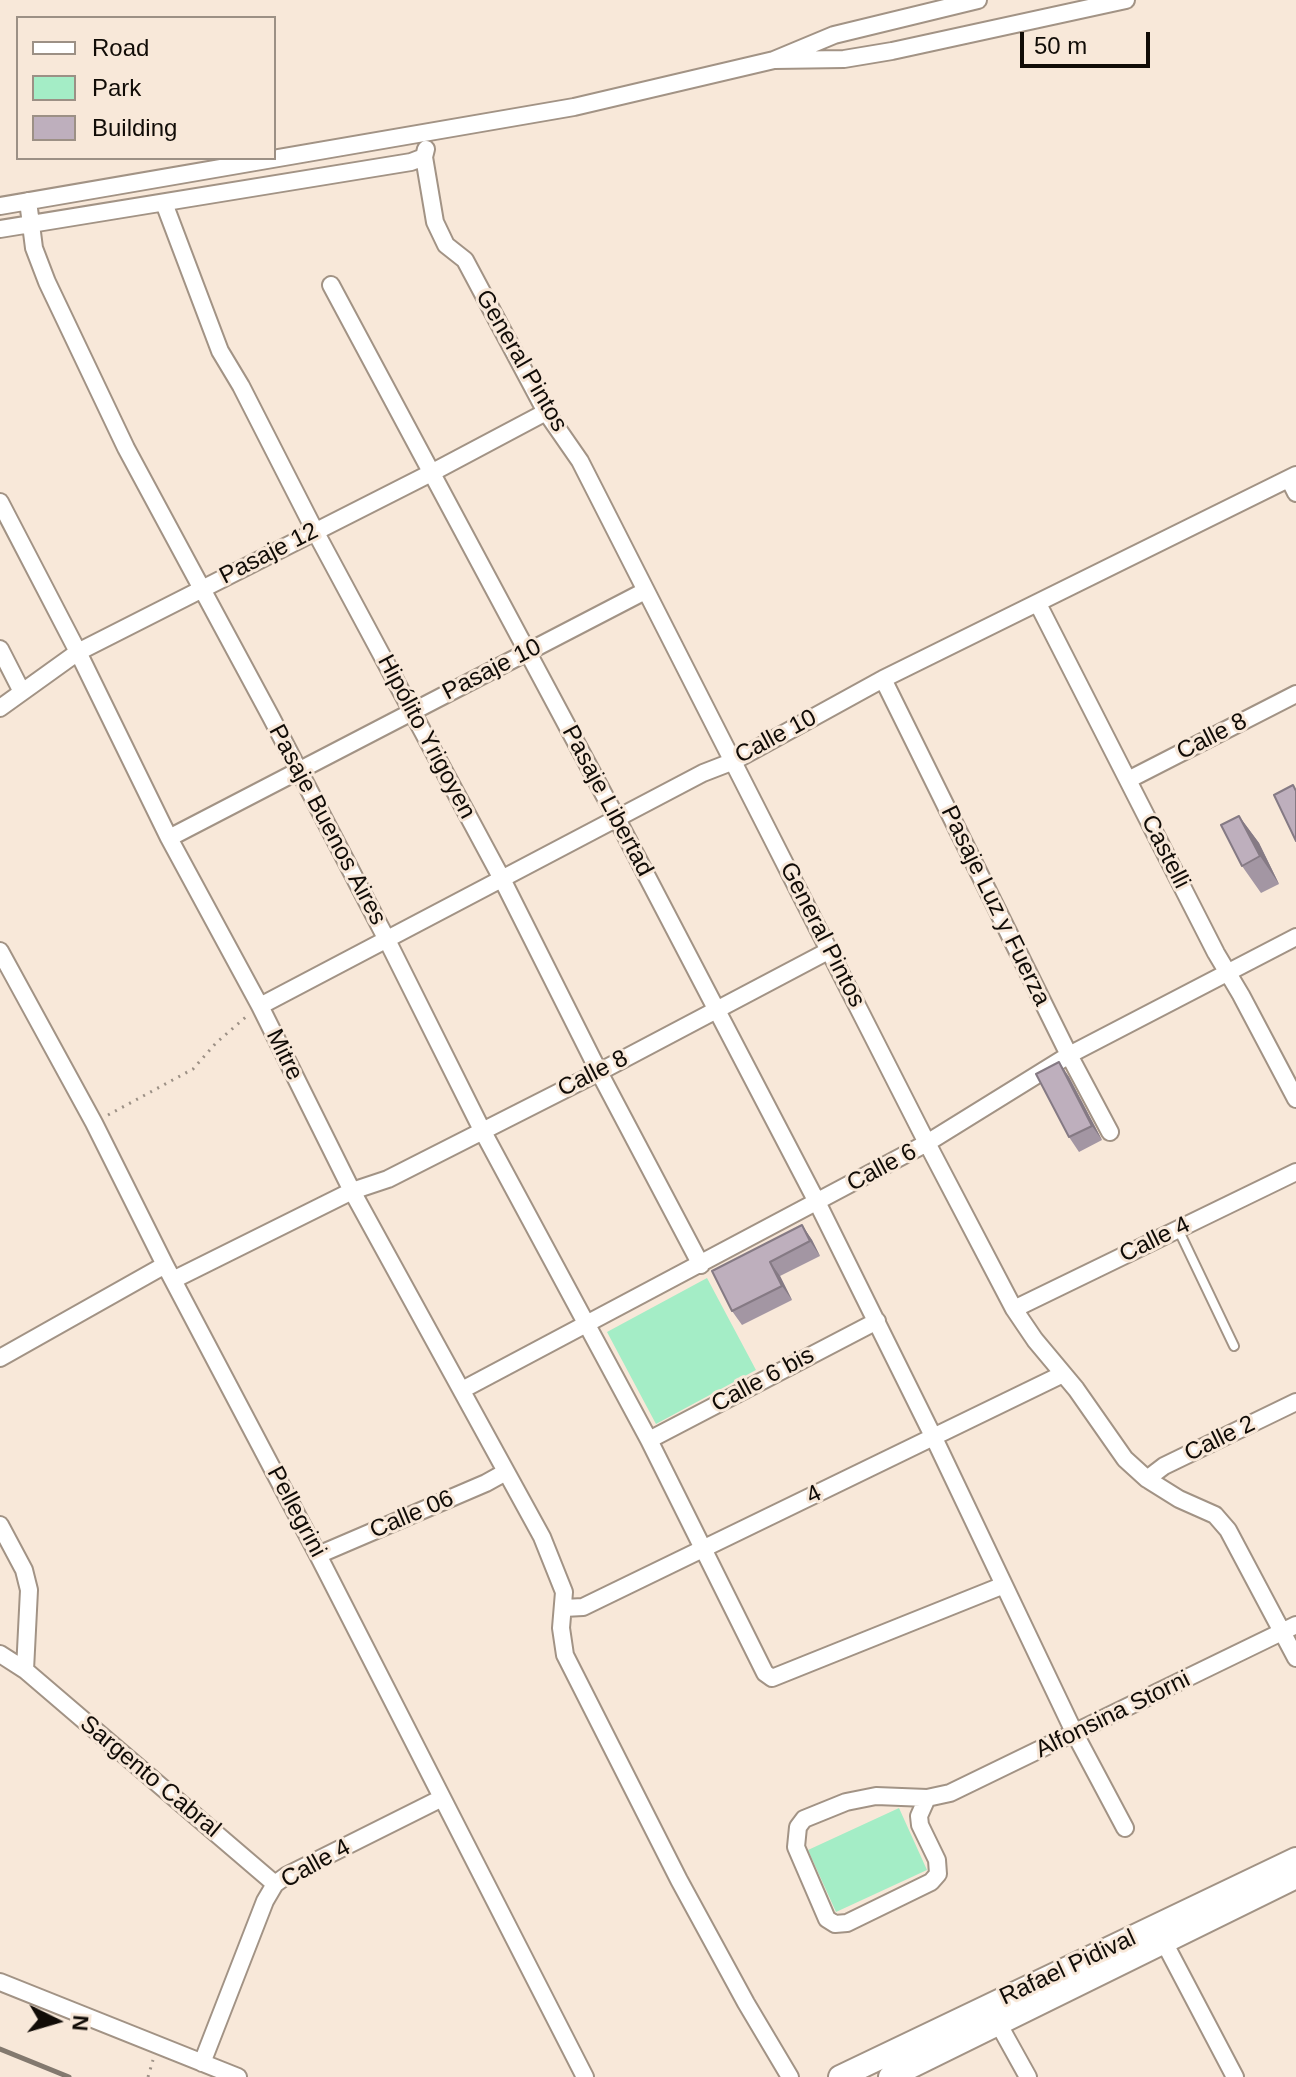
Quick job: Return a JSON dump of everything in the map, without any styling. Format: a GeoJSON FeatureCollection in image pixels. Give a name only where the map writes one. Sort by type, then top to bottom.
{"type":"FeatureCollection","features":[{"type":"Feature","properties":{"kind":"street"},"geometry":{"type":"LineString","coordinates":[[276,158],[574,107],[774,60],[834,35],[978,0]]}},
{"type":"Feature","properties":{"kind":"street"},"geometry":{"type":"LineString","coordinates":[[774,60],[844,59],[892,51],[1126,0]]}},
{"type":"Feature","properties":{"kind":"street","name":"General Pintos"},"geometry":{"type":"LineString","coordinates":[[428,132],[424,157],[435,222],[446,245],[465,260],[546,412],[580,461],[1014,1309],[1125,1459],[1147,1479],[1179,1499],[1215,1515],[1228,1530],[1289,1628],[1296,1658]]}},
{"type":"Feature","properties":{"kind":"street"},"geometry":{"type":"LineString","coordinates":[[0,229],[411,162],[424,157]]}},
{"type":"Feature","properties":{"kind":"street"},"geometry":{"type":"LineString","coordinates":[[0,206],[266,160]]}},
{"type":"Feature","properties":{"kind":"street","name":"Pasaje Buenos Aires"},"geometry":{"type":"LineString","coordinates":[[28,201],[34,248],[53,296],[126,448],[386,938],[482,1130],[649,1440],[765,1673],[772,1678],[1004,1585]]}},
{"type":"Feature","properties":{"kind":"street","name":"Hipólito Yrigoyen"},"geometry":{"type":"LineString","coordinates":[[164,203],[220,351],[502,879],[701,1265]]}},
{"type":"Feature","properties":{"kind":"street","name":"Pasaje Libertad"},"geometry":{"type":"LineString","coordinates":[[331,285],[617,819],[817,1202],[1075,1734],[1125,1828]]}},
{"type":"Feature","properties":{"kind":"street","name":"Pasaje 12"},"geometry":{"type":"LineString","coordinates":[[0,708],[78,652],[546,412]]}},
{"type":"Feature","properties":{"kind":"street","name":"Calle 10"},"geometry":{"type":"LineString","coordinates":[[260,1006],[703,773],[734,761],[883,679],[1294,482]]}},
{"type":"Feature","properties":{"kind":"street","name":"Mitre"},"geometry":{"type":"LineString","coordinates":[[0,502],[352,1191],[551,1557],[562,1583],[564,1608],[561,1628],[565,1655],[679,1880],[790,2077]]}},
{"type":"Feature","properties":{"kind":"street","name":"Pasaje 10"},"geometry":{"type":"LineString","coordinates":[[169,838],[645,591]]}},
{"type":"Feature","properties":{"kind":"street","name":"Castelli"},"geometry":{"type":"LineString","coordinates":[[1038,604],[1296,1099]]}},
{"type":"Feature","properties":{"kind":"street"},"geometry":{"type":"LineString","coordinates":[[0,649],[22,692]]}},
{"type":"Feature","properties":{"kind":"street","name":"Pasaje Luz y Fuerza"},"geometry":{"type":"LineString","coordinates":[[883,679],[1110,1132]]}},
{"type":"Feature","properties":{"kind":"street","name":"Calle 8"},"geometry":{"type":"LineString","coordinates":[[1128,780],[1296,694]]}},
{"type":"Feature","properties":{"kind":"street","name":"Calle 6"},"geometry":{"type":"LineString","coordinates":[[462,1390],[927,1143],[1069,1055],[1296,937]]}},
{"type":"Feature","properties":{"kind":"street","name":"Calle 8"},"geometry":{"type":"LineString","coordinates":[[173,1280],[352,1191],[388,1179],[830,950]]}},
{"type":"Feature","properties":{"kind":"street","name":"Pellegrini"},"geometry":{"type":"LineString","coordinates":[[1,954],[94,1123],[585,2077]]}},
{"type":"Feature","properties":{"kind":"street","name":"Calle 4"},"geometry":{"type":"LineString","coordinates":[[1014,1309],[1296,1172]]}},
{"type":"Feature","properties":{"kind":"street"},"geometry":{"type":"LineString","coordinates":[[0,1358],[165,1265]]}},
{"type":"Feature","properties":{"kind":"street","name":"Calle 6 bis"},"geometry":{"type":"LineString","coordinates":[[649,1440],[877,1321]]}},
{"type":"Feature","properties":{"kind":"street","name":"4"},"geometry":{"type":"LineString","coordinates":[[564,1608],[583,1607],[1063,1374]]}},
{"type":"Feature","properties":{"kind":"street","name":"Calle 2"},"geometry":{"type":"LineString","coordinates":[[1147,1479],[1164,1466],[1296,1402]]}},
{"type":"Feature","properties":{"kind":"street","name":"Calle 06"},"geometry":{"type":"LineString","coordinates":[[318,1555],[504,1473]]}},
{"type":"Feature","properties":{"kind":"street"},"geometry":{"type":"LineString","coordinates":[[0,1525],[24,1570],[29,1590],[25,1670]]}},
{"type":"Feature","properties":{"kind":"street","name":"Alfonsina Storni"},"geometry":{"type":"LineString","coordinates":[[927,1798],[919,1816],[920,1825],[937,1860],[938,1874],[931,1882],[847,1923],[835,1924],[827,1919],[796,1847],[798,1827],[804,1819],[846,1802],[876,1796],[927,1798],[950,1793],[1289,1628]]}},
{"type":"Feature","properties":{"kind":"street","name":"Sargento Cabral"},"geometry":{"type":"LineString","coordinates":[[0,1654],[25,1670],[275,1884]]}},
{"type":"Feature","properties":{"kind":"street","name":"Calle 4"},"geometry":{"type":"LineString","coordinates":[[202,2063],[265,1901],[275,1884],[442,1798]]}},
{"type":"Feature","properties":{"kind":"street","name":"Rafael Pidival"},"geometry":{"type":"LineString","coordinates":[[840,2077],[1296,1859]]}},
{"type":"Feature","properties":{"kind":"street","name":"Rafael Pidival"},"geometry":{"type":"LineString","coordinates":[[890,2077],[1296,1877]]}},
{"type":"Feature","properties":{"kind":"street"},"geometry":{"type":"LineString","coordinates":[[1164,1942],[1235,2077]]}},
{"type":"Feature","properties":{"kind":"street"},"geometry":{"type":"LineString","coordinates":[[0,1982],[238,2077]]}},
{"type":"Feature","properties":{"kind":"street"},"geometry":{"type":"LineString","coordinates":[[998,2023],[1028,2077]]}},
{"type":"Feature","properties":{"kind":"lane"},"geometry":{"type":"LineString","coordinates":[[1178,1229],[1234,1346]]}},
{"type":"Feature","properties":{"kind":"path"},"geometry":{"type":"LineString","coordinates":[[94,1123],[193,1069],[216,1043],[260,1006]]}},
{"type":"Feature","properties":{"kind":"green space"},"geometry":{"type":"Polygon","coordinates":[[[707,1278],[756,1370],[656,1424],[607,1332],[707,1278]]]}},
{"type":"Feature","properties":{"kind":"green space"},"geometry":{"type":"Polygon","coordinates":[[[899,1808],[927,1870],[836,1912],[808,1850],[899,1808]]]}},
{"type":"Feature","properties":{"kind":"building"},"geometry":{"type":"Polygon","coordinates":[[[1293,785],[1296,791],[1296,841],[1274,795],[1293,785]]]}},
{"type":"Feature","properties":{"kind":"building"},"geometry":{"type":"Polygon","coordinates":[[[1239,816],[1260,856],[1242,866],[1221,825],[1239,816]]]}},
{"type":"Feature","properties":{"kind":"building"},"geometry":{"type":"Polygon","coordinates":[[[1059,1062],[1092,1126],[1069,1137],[1036,1074],[1059,1062]]]}},
{"type":"Feature","properties":{"kind":"building"},"geometry":{"type":"Polygon","coordinates":[[[802,1225],[810,1241],[770,1262],[782,1286],[732,1311],[712,1271],[802,1225]]]}},
{"type":"Feature","properties":{"kind":"railway"},"geometry":{"type":"LineString","coordinates":[[0,2049],[69,2077]]}}]}
